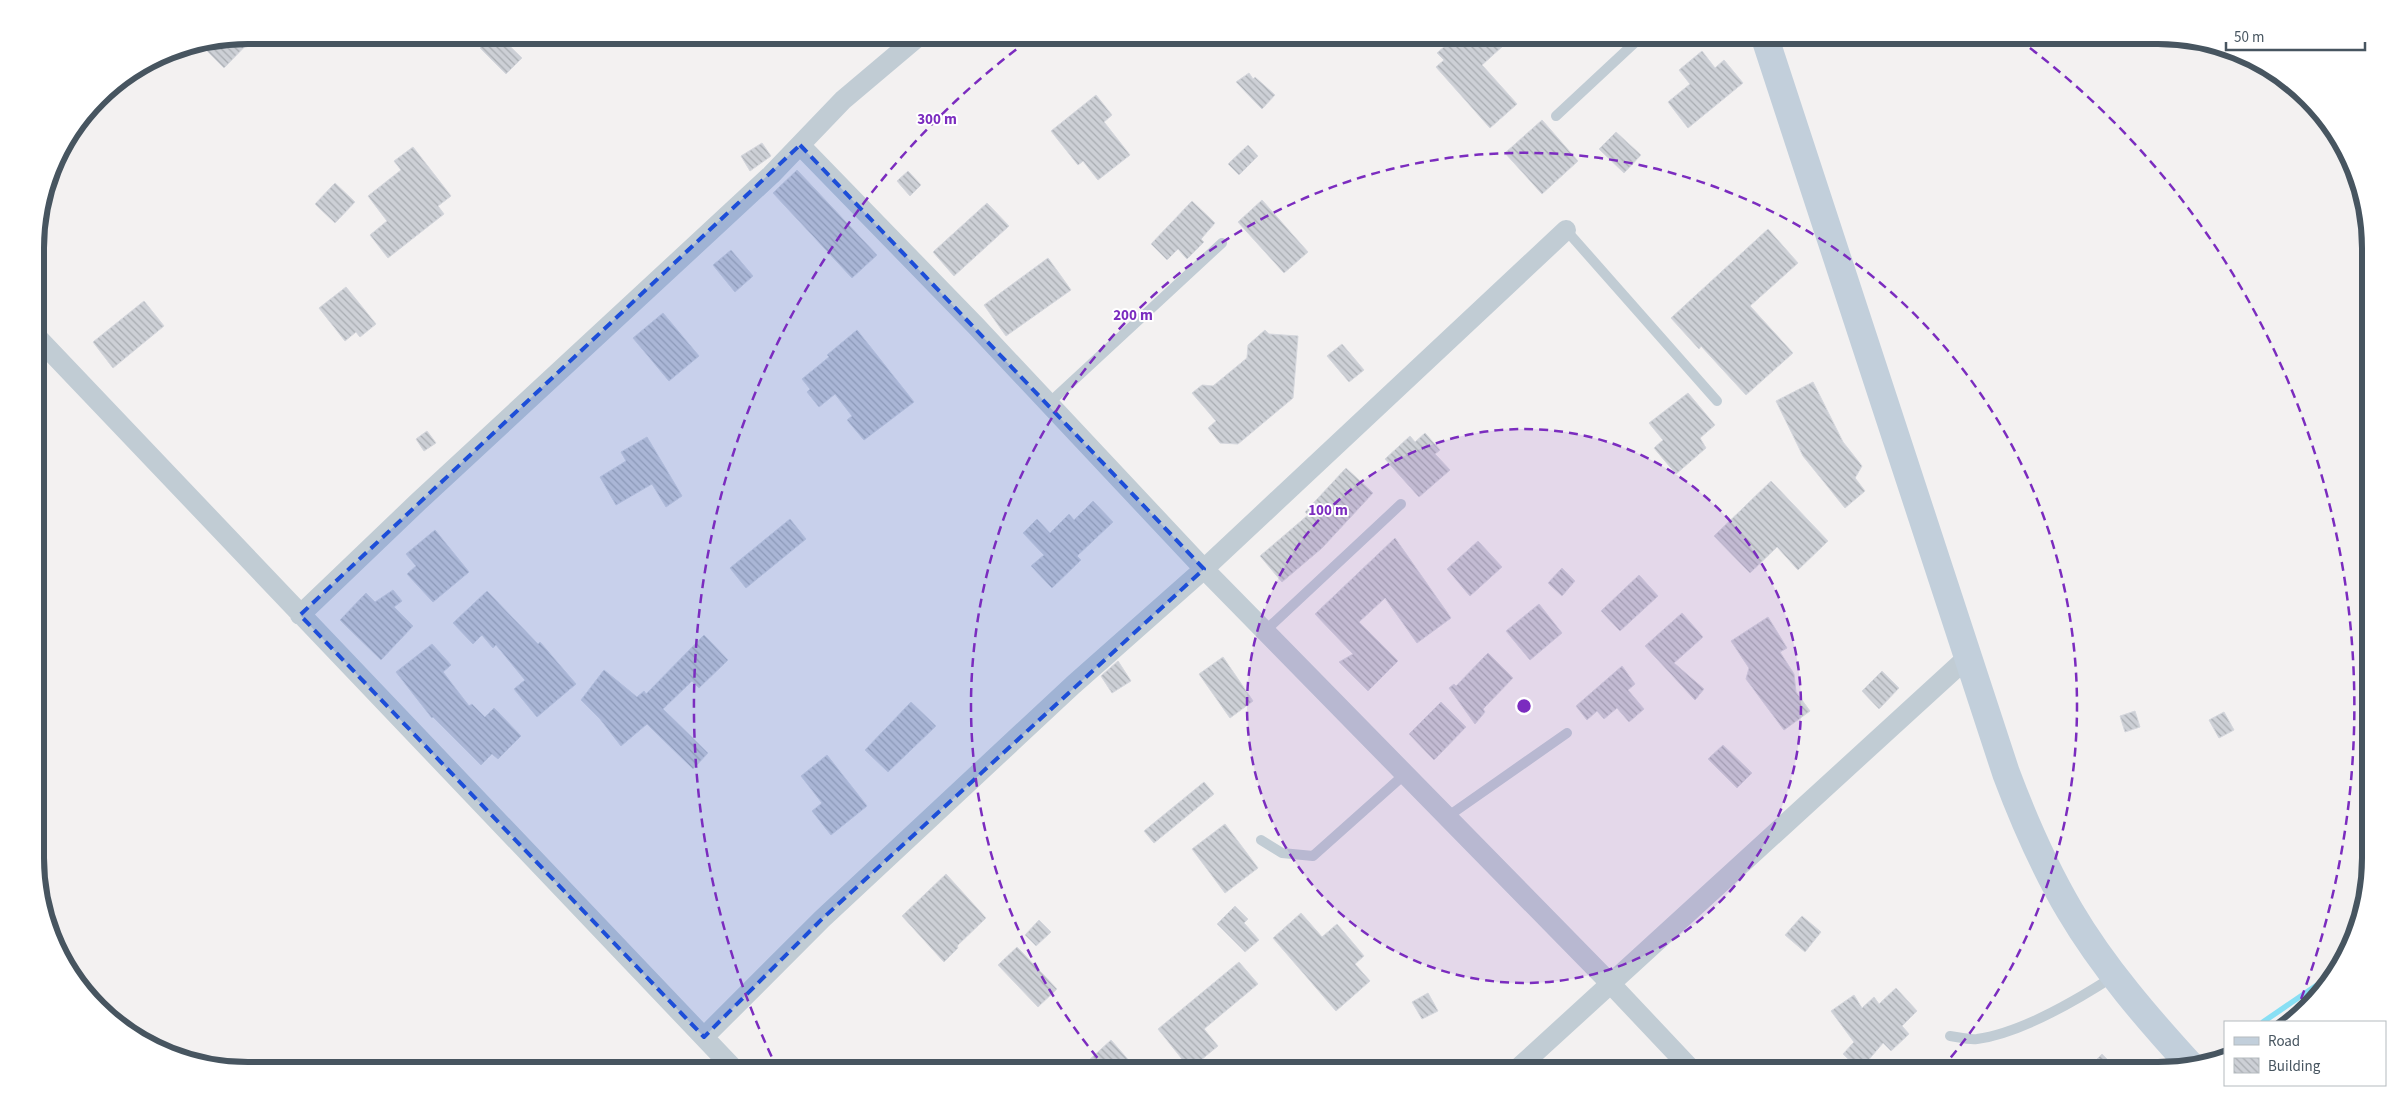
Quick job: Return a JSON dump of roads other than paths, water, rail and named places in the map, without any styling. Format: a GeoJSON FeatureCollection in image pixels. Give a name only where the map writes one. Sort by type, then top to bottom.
{"type":"FeatureCollection","features":[{"type":"Feature","properties":{"kind":"street"},"geometry":{"type":"LineString","coordinates":[[300,615],[418,502],[771,175],[843,100],[909,44]]}},
{"type":"Feature","properties":{"kind":"street"},"geometry":{"type":"LineString","coordinates":[[1764,44],[1969,656],[2006,773],[2036,849],[2070,912],[2115,976],[2187,1060]]}},
{"type":"Feature","properties":{"kind":"street"},"geometry":{"type":"LineString","coordinates":[[800,145],[1204,569],[1609,982],[1685,1062]]}},
{"type":"Feature","properties":{"kind":"street"},"geometry":{"type":"LineString","coordinates":[[704,1037],[822,918],[1073,685],[1204,569],[1566,230]]}},
{"type":"Feature","properties":{"kind":"street"},"geometry":{"type":"LineString","coordinates":[[44,344],[728,1062]]}},
{"type":"Feature","properties":{"kind":"street"},"geometry":{"type":"LineString","coordinates":[[1525,1062],[1609,982],[1969,656]]}},
{"type":"Feature","properties":{"kind":"lane"},"geometry":{"type":"LineString","coordinates":[[1556,116],[1633,44]]}},
{"type":"Feature","properties":{"kind":"lane"},"geometry":{"type":"LineString","coordinates":[[1566,230],[1716,401]]}},
{"type":"Feature","properties":{"kind":"lane"},"geometry":{"type":"LineString","coordinates":[[1048,404],[1222,243]]}},
{"type":"Feature","properties":{"kind":"lane"},"geometry":{"type":"LineString","coordinates":[[1265,631],[1401,504]]}},
{"type":"Feature","properties":{"kind":"lane"},"geometry":{"type":"LineString","coordinates":[[1447,817],[1567,733]]}},
{"type":"Feature","properties":{"kind":"lane"},"geometry":{"type":"LineString","coordinates":[[1261,840],[1282,853],[1312,856],[1405,774]]}},
{"type":"Feature","properties":{"kind":"lane"},"geometry":{"type":"LineString","coordinates":[[1950,1036],[1975,1039],[1997,1034],[2070,1003],[2115,976]]}},
{"type":"Feature","properties":{"kind":"waterway"},"geometry":{"type":"LineString","coordinates":[[2264,1021],[2320,983]]}}]}
